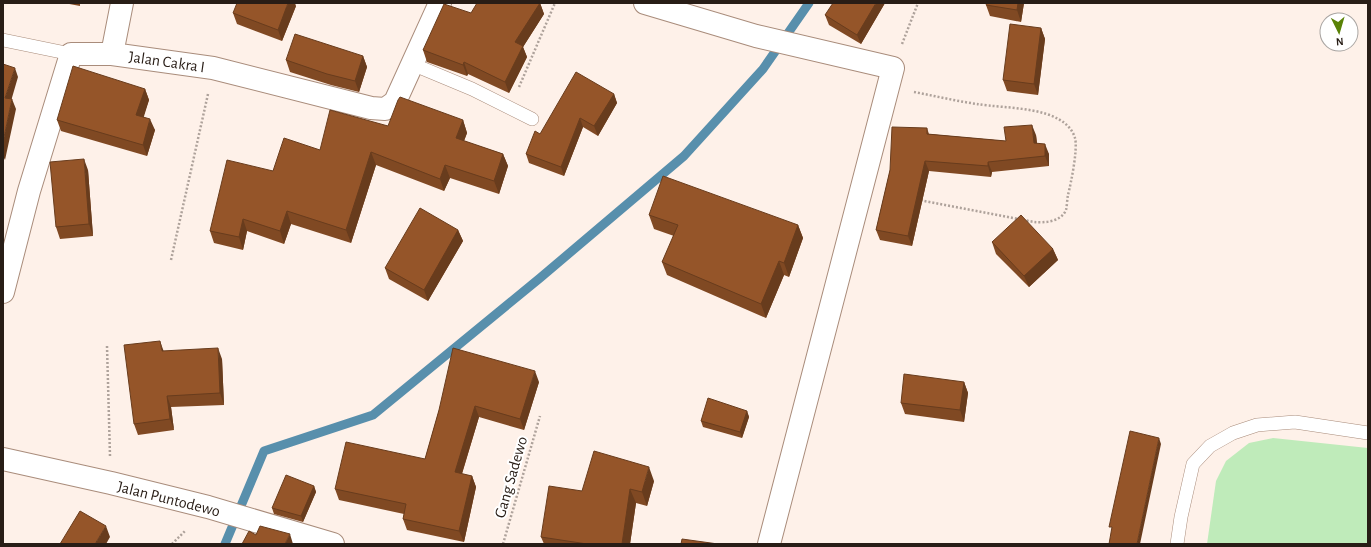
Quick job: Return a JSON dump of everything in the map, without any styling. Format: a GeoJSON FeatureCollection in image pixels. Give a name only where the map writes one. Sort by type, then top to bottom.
{"type":"FeatureCollection","features":[{"type":"Feature","properties":{"kind":"street"},"geometry":{"type":"LineString","coordinates":[[112,54],[122,3]]}},
{"type":"Feature","properties":{"kind":"street","name":"Jalan Cakra I"},"geometry":{"type":"LineString","coordinates":[[71,54],[112,54],[213,68],[371,108],[385,109],[395,102],[440,3]]}},
{"type":"Feature","properties":{"kind":"street"},"geometry":{"type":"LineString","coordinates":[[645,3],[756,36],[803,47],[891,77],[769,544]]}},
{"type":"Feature","properties":{"kind":"street"},"geometry":{"type":"LineString","coordinates":[[3,292],[29,191],[71,54]]}},
{"type":"Feature","properties":{"kind":"street","name":"Jalan Puntodewo"},"geometry":{"type":"LineString","coordinates":[[3,459],[111,483],[226,512],[334,544]]}},
{"type":"Feature","properties":{"kind":"lane"},"geometry":{"type":"LineString","coordinates":[[3,40],[71,54]]}},
{"type":"Feature","properties":{"kind":"lane"},"geometry":{"type":"LineString","coordinates":[[412,64],[472,89],[532,119]]}},
{"type":"Feature","properties":{"kind":"lane"},"geometry":{"type":"LineString","coordinates":[[1177,544],[1181,517],[1193,464],[1210,446],[1233,433],[1257,424],[1295,422],[1368,433]]}},
{"type":"Feature","properties":{"kind":"path"},"geometry":{"type":"LineString","coordinates":[[510,108],[555,3]]}},
{"type":"Feature","properties":{"kind":"path"},"geometry":{"type":"LineString","coordinates":[[916,200],[1046,223],[1059,218],[1065,212],[1073,172],[1076,140],[1070,130],[1061,121],[1040,111],[977,104],[891,77],[918,3]]}},
{"type":"Feature","properties":{"kind":"path"},"geometry":{"type":"LineString","coordinates":[[171,260],[213,68]]}},
{"type":"Feature","properties":{"kind":"path"},"geometry":{"type":"LineString","coordinates":[[107,346],[111,483]]}},
{"type":"Feature","properties":{"kind":"path","name":"Gang Sadewo"},"geometry":{"type":"LineString","coordinates":[[503,544],[540,416]]}},
{"type":"Feature","properties":{"kind":"green space"},"geometry":{"type":"Polygon","coordinates":[[[1273,438],[1368,448],[1368,544],[1207,544],[1216,481],[1226,461],[1249,443],[1273,438]]]}},
{"type":"Feature","properties":{"kind":"building"},"geometry":{"type":"Polygon","coordinates":[[[237,3],[288,3],[278,30],[233,13],[237,3]]]}},
{"type":"Feature","properties":{"kind":"building"},"geometry":{"type":"Polygon","coordinates":[[[477,3],[540,3],[515,42],[523,46],[505,82],[464,62],[463,65],[423,50],[444,4],[471,13],[477,3]]]}},
{"type":"Feature","properties":{"kind":"building"},"geometry":{"type":"Polygon","coordinates":[[[833,3],[876,3],[857,35],[825,15],[833,3]]]}},
{"type":"Feature","properties":{"kind":"building"},"geometry":{"type":"Polygon","coordinates":[[[987,3],[1018,3],[1017,10],[986,5],[987,3]]]}},
{"type":"Feature","properties":{"kind":"building"},"geometry":{"type":"Polygon","coordinates":[[[1010,24],[1041,28],[1034,84],[1003,80],[1010,24]]]}},
{"type":"Feature","properties":{"kind":"building"},"geometry":{"type":"Polygon","coordinates":[[[295,34],[363,56],[355,81],[327,74],[286,60],[295,34]]]}},
{"type":"Feature","properties":{"kind":"building"},"geometry":{"type":"Polygon","coordinates":[[[3,64],[15,68],[5,98],[12,99],[3,142],[3,64]]]}},
{"type":"Feature","properties":{"kind":"building"},"geometry":{"type":"Polygon","coordinates":[[[73,66],[145,89],[136,115],[150,119],[143,145],[57,120],[73,66]]]}},
{"type":"Feature","properties":{"kind":"building"},"geometry":{"type":"Polygon","coordinates":[[[576,72],[614,94],[594,126],[580,118],[561,167],[526,154],[535,131],[540,134],[576,72]]]}},
{"type":"Feature","properties":{"kind":"building"},"geometry":{"type":"Polygon","coordinates":[[[400,97],[463,120],[456,138],[503,154],[494,181],[445,165],[440,179],[371,152],[346,230],[287,211],[280,231],[243,219],[239,237],[210,231],[227,160],[273,171],[284,138],[320,150],[330,110],[388,126],[400,97]]]}},
{"type":"Feature","properties":{"kind":"building"},"geometry":{"type":"Polygon","coordinates":[[[1032,125],[1034,143],[1045,144],[1045,156],[988,162],[988,166],[925,161],[908,236],[876,230],[890,170],[892,127],[927,128],[927,134],[1006,141],[1004,127],[1032,125]]]}},
{"type":"Feature","properties":{"kind":"building"},"geometry":{"type":"Polygon","coordinates":[[[84,159],[89,224],[56,227],[50,162],[84,159]]]}},
{"type":"Feature","properties":{"kind":"building"},"geometry":{"type":"Polygon","coordinates":[[[663,176],[798,225],[784,263],[779,261],[761,304],[662,262],[678,225],[649,215],[663,176]]]}},
{"type":"Feature","properties":{"kind":"building"},"geometry":{"type":"Polygon","coordinates":[[[420,208],[458,230],[424,290],[385,268],[420,208]]]}},
{"type":"Feature","properties":{"kind":"building"},"geometry":{"type":"Polygon","coordinates":[[[1021,215],[1053,249],[1024,276],[992,242],[1021,215]]]}},
{"type":"Feature","properties":{"kind":"building"},"geometry":{"type":"Polygon","coordinates":[[[160,341],[162,351],[218,348],[220,393],[167,396],[170,419],[134,424],[124,345],[160,341]]]}},
{"type":"Feature","properties":{"kind":"building"},"geometry":{"type":"Polygon","coordinates":[[[453,348],[535,371],[520,419],[475,406],[455,472],[472,476],[459,531],[403,519],[406,504],[335,489],[346,442],[425,459],[439,410],[453,348]]]}},
{"type":"Feature","properties":{"kind":"building"},"geometry":{"type":"Polygon","coordinates":[[[904,374],[964,382],[960,410],[901,403],[904,374]]]}},
{"type":"Feature","properties":{"kind":"building"},"geometry":{"type":"Polygon","coordinates":[[[708,398],[747,411],[740,432],[701,421],[708,398]]]}},
{"type":"Feature","properties":{"kind":"building"},"geometry":{"type":"Polygon","coordinates":[[[1130,431],[1159,438],[1137,544],[1109,544],[1112,527],[1109,527],[1130,431]]]}},
{"type":"Feature","properties":{"kind":"building"},"geometry":{"type":"Polygon","coordinates":[[[594,451],[649,467],[642,492],[630,489],[622,544],[587,544],[541,537],[549,486],[582,491],[594,451]]]}},
{"type":"Feature","properties":{"kind":"building"},"geometry":{"type":"Polygon","coordinates":[[[286,475],[314,486],[301,516],[272,508],[286,475]]]}},
{"type":"Feature","properties":{"kind":"building"},"geometry":{"type":"Polygon","coordinates":[[[80,511],[106,526],[95,544],[60,544],[80,511]]]}},
{"type":"Feature","properties":{"kind":"building"},"geometry":{"type":"Polygon","coordinates":[[[260,526],[290,534],[285,544],[242,544],[249,531],[256,535],[260,526]]]}},
{"type":"Feature","properties":{"kind":"building"},"geometry":{"type":"Polygon","coordinates":[[[682,539],[718,544],[681,544],[682,539]]]}},
{"type":"Feature","properties":{"kind":"waterway"},"geometry":{"type":"LineString","coordinates":[[225,544],[264,451],[373,415],[540,278],[684,156],[763,69],[809,3]]}}]}
